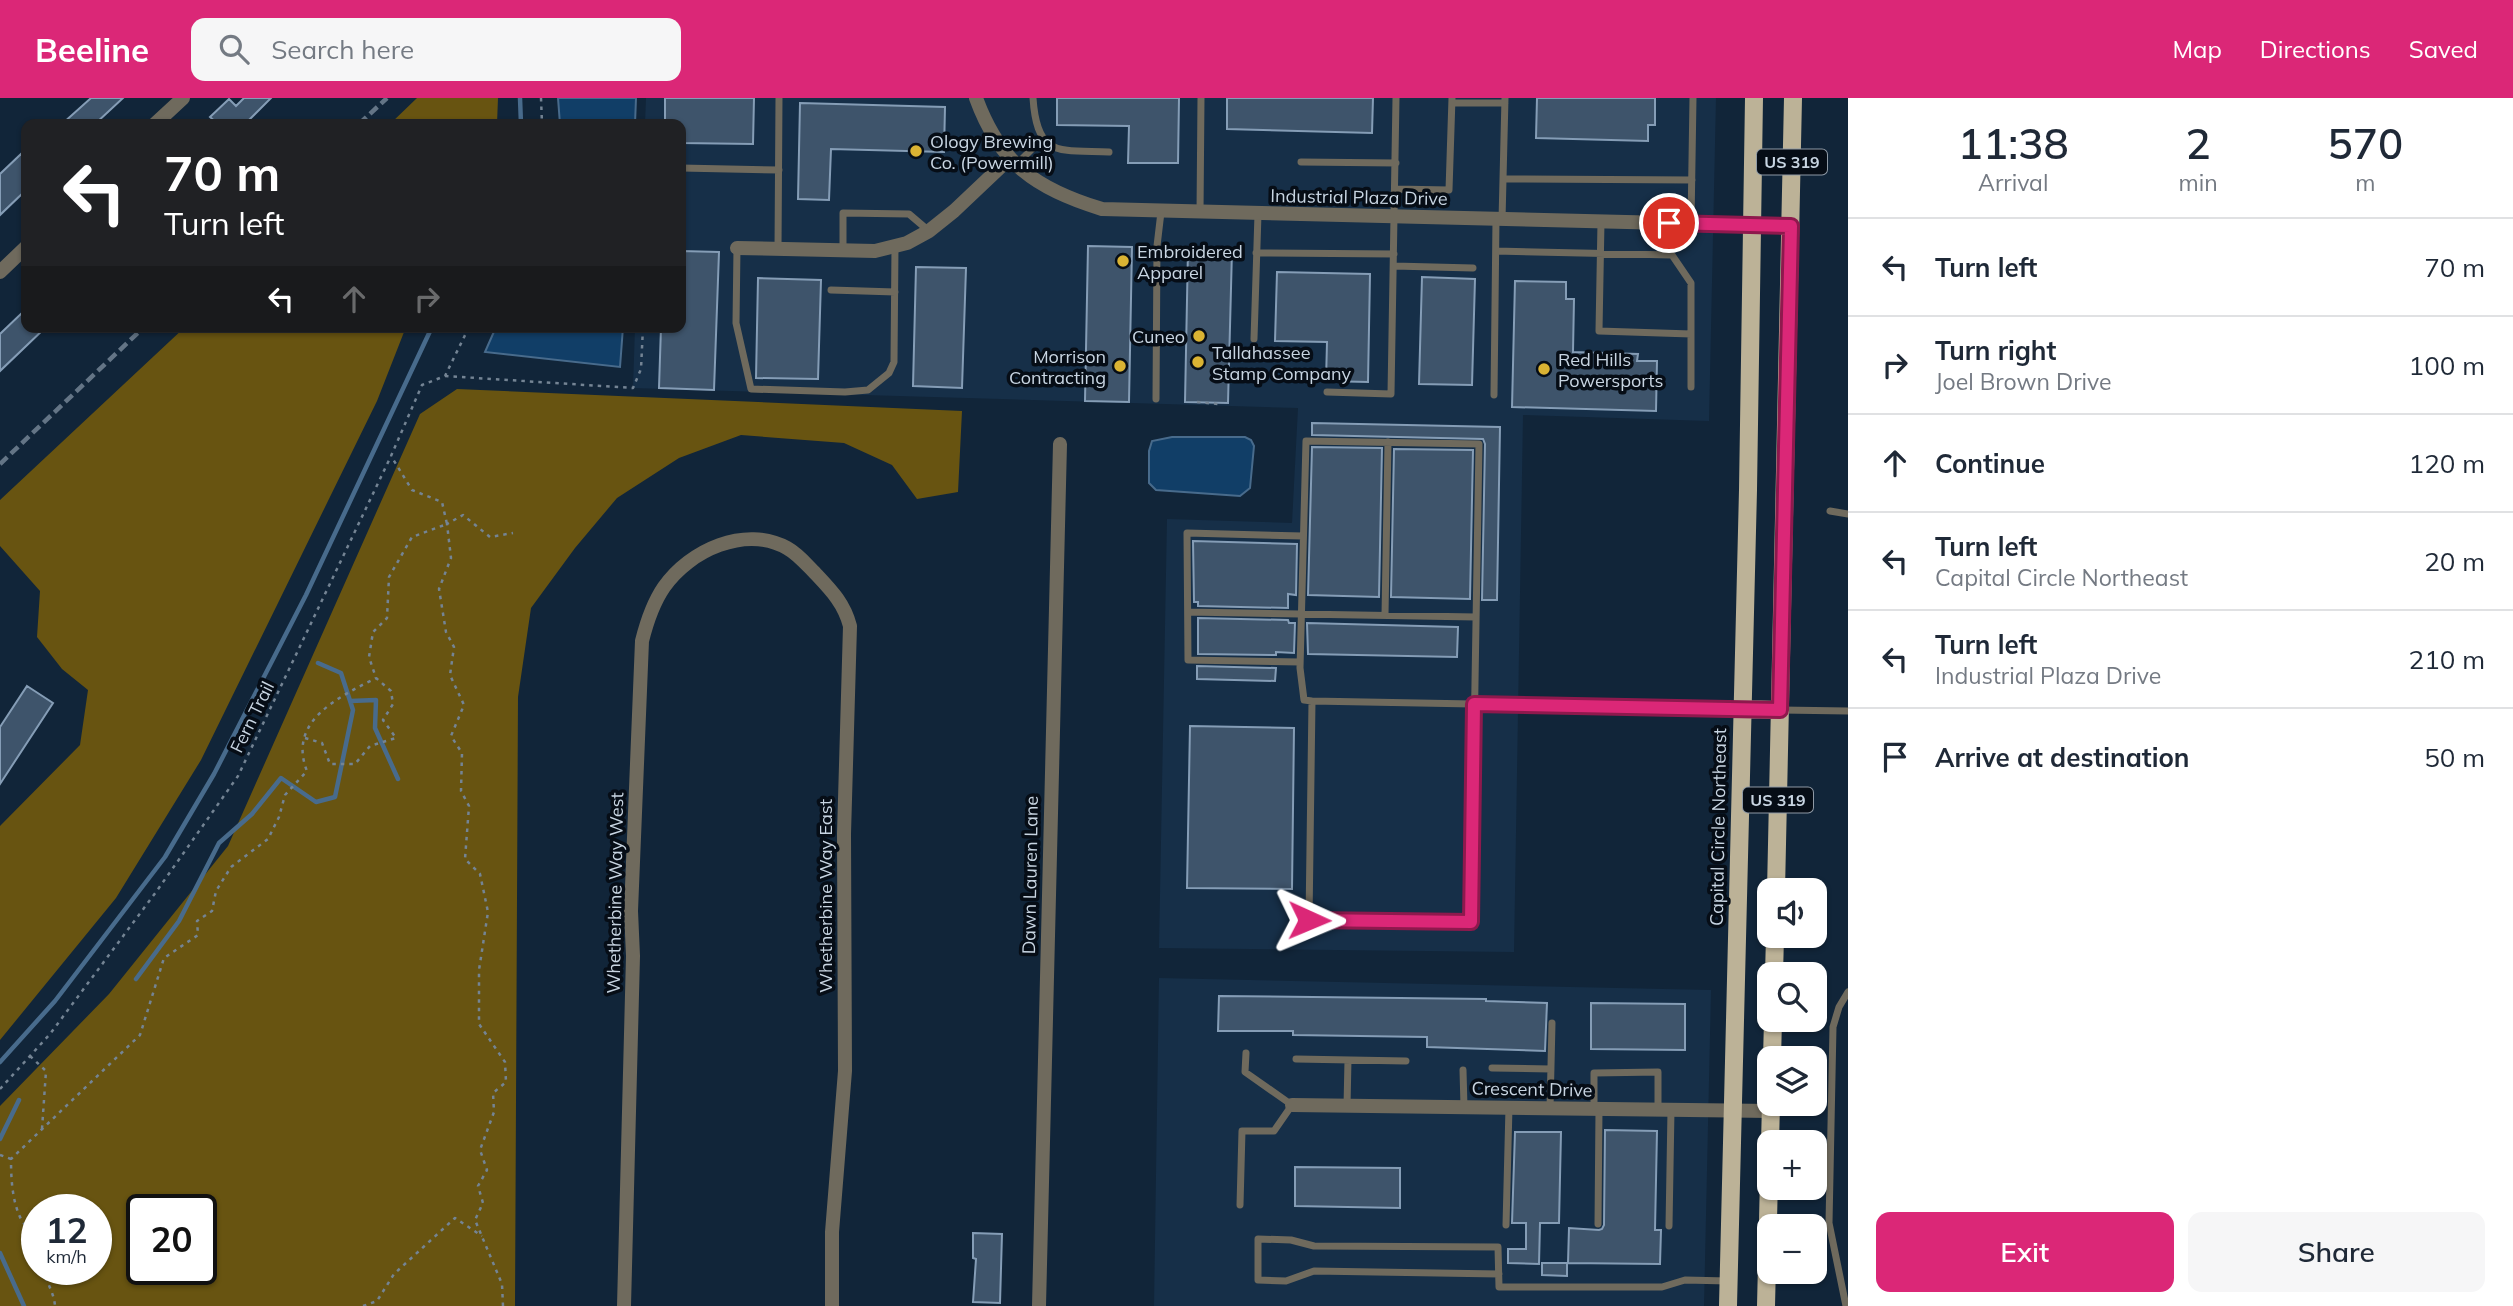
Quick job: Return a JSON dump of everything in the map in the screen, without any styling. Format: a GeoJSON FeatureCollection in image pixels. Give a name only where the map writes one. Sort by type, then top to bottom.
{"type":"FeatureCollection","features":[{"type":"Feature","properties":{"kind":"main road","name":"Capital Circle Northeast"},"geometry":{"type":"LineString","coordinates":[[1728,1306],[1754,98]]}},
{"type":"Feature","properties":{"kind":"main road","name":"US 319"},"geometry":{"type":"LineString","coordinates":[[1776,878],[1793,98]]}},
{"type":"Feature","properties":{"kind":"main road"},"geometry":{"type":"LineString","coordinates":[[1741,709],[1780,710]]}},
{"type":"Feature","properties":{"kind":"main road"},"geometry":{"type":"LineString","coordinates":[[1766,1306],[1768,1200]]}},
{"type":"Feature","properties":{"kind":"street"},"geometry":{"type":"LineString","coordinates":[[160,119],[183,98]]}},
{"type":"Feature","properties":{"kind":"street","name":"Industrial Plaza Drive"},"geometry":{"type":"LineString","coordinates":[[976,98],[986,122],[1013,161],[1039,184],[1067,198],[1102,209],[1791,226]]}},
{"type":"Feature","properties":{"kind":"street"},"geometry":{"type":"LineString","coordinates":[[737,248],[875,251],[895,246],[929,231],[1013,161]]}},
{"type":"Feature","properties":{"kind":"street"},"geometry":{"type":"LineString","coordinates":[[0,272],[21,252]]}},
{"type":"Feature","properties":{"kind":"street","name":"Dawn Lauren Lane"},"geometry":{"type":"LineString","coordinates":[[1039,1306],[1060,444]]}},
{"type":"Feature","properties":{"kind":"street","name":"Whetherbine Way West"},"geometry":{"type":"LineString","coordinates":[[624,1306],[633,956],[631,911],[642,641],[656,599],[679,570],[696,557],[723,543],[750,539]]}},
{"type":"Feature","properties":{"kind":"street","name":"Whetherbine Way East"},"geometry":{"type":"LineString","coordinates":[[750,539],[787,548],[803,560],[846,609],[850,626],[844,874],[845,1071],[832,1232],[832,1306]]}},
{"type":"Feature","properties":{"kind":"street","name":"Crescent Drive"},"geometry":{"type":"LineString","coordinates":[[1292,1105],[1732,1111],[1757,1109]]}},
{"type":"Feature","properties":{"kind":"lane"},"geometry":{"type":"LineString","coordinates":[[778,249],[779,98]]}},
{"type":"Feature","properties":{"kind":"lane"},"geometry":{"type":"LineString","coordinates":[[1033,98],[1035,118],[1043,138],[1050,146],[1060,150],[1109,152]]}},
{"type":"Feature","properties":{"kind":"lane"},"geometry":{"type":"LineString","coordinates":[[1200,213],[1201,98]]}},
{"type":"Feature","properties":{"kind":"lane"},"geometry":{"type":"LineString","coordinates":[[1327,392],[1391,394],[1396,98]]}},
{"type":"Feature","properties":{"kind":"lane"},"geometry":{"type":"LineString","coordinates":[[1691,224],[1693,98]]}},
{"type":"Feature","properties":{"kind":"lane"},"geometry":{"type":"LineString","coordinates":[[1395,189],[1449,190],[1452,100],[1505,100],[1503,179],[1496,251],[1494,395]]}},
{"type":"Feature","properties":{"kind":"lane"},"geometry":{"type":"LineString","coordinates":[[1013,161],[1043,138]]}},
{"type":"Feature","properties":{"kind":"lane"},"geometry":{"type":"LineString","coordinates":[[1301,162],[1396,163]]}},
{"type":"Feature","properties":{"kind":"lane"},"geometry":{"type":"LineString","coordinates":[[686,168],[779,170]]}},
{"type":"Feature","properties":{"kind":"lane"},"geometry":{"type":"LineString","coordinates":[[1503,179],[1692,180]]}},
{"type":"Feature","properties":{"kind":"lane"},"geometry":{"type":"LineString","coordinates":[[1156,399],[1157,246],[1161,212]]}},
{"type":"Feature","properties":{"kind":"lane"},"geometry":{"type":"LineString","coordinates":[[843,250],[843,213],[909,214],[929,231]]}},
{"type":"Feature","properties":{"kind":"lane"},"geometry":{"type":"LineString","coordinates":[[1254,339],[1258,214]]}},
{"type":"Feature","properties":{"kind":"lane"},"geometry":{"type":"LineString","coordinates":[[1601,222],[1599,331],[1691,334]]}},
{"type":"Feature","properties":{"kind":"lane"},"geometry":{"type":"LineString","coordinates":[[737,248],[736,323],[751,389],[845,392],[868,390],[889,373],[894,362],[895,246]]}},
{"type":"Feature","properties":{"kind":"lane"},"geometry":{"type":"LineString","coordinates":[[1496,251],[1671,255],[1691,283],[1691,387]]}},
{"type":"Feature","properties":{"kind":"lane"},"geometry":{"type":"LineString","coordinates":[[1256,253],[1394,254]]}},
{"type":"Feature","properties":{"kind":"lane"},"geometry":{"type":"LineString","coordinates":[[1394,266],[1473,268]]}},
{"type":"Feature","properties":{"kind":"lane"},"geometry":{"type":"LineString","coordinates":[[831,290],[895,292]]}},
{"type":"Feature","properties":{"kind":"lane"},"geometry":{"type":"LineString","coordinates":[[1306,441],[1479,444],[1471,922],[1309,920],[1308,700],[1300,662],[1303,536],[1306,441]]}},
{"type":"Feature","properties":{"kind":"lane"},"geometry":{"type":"LineString","coordinates":[[1385,615],[1388,442]]}},
{"type":"Feature","properties":{"kind":"lane"},"geometry":{"type":"LineString","coordinates":[[1830,511],[1848,514]]}},
{"type":"Feature","properties":{"kind":"lane"},"geometry":{"type":"LineString","coordinates":[[1300,662],[1188,660],[1187,533],[1303,536]]}},
{"type":"Feature","properties":{"kind":"lane"},"geometry":{"type":"LineString","coordinates":[[1188,612],[1476,617]]}},
{"type":"Feature","properties":{"kind":"lane"},"geometry":{"type":"LineString","coordinates":[[1308,700],[1741,709]]}},
{"type":"Feature","properties":{"kind":"lane"},"geometry":{"type":"LineString","coordinates":[[1780,710],[1848,711]]}},
{"type":"Feature","properties":{"kind":"lane"},"geometry":{"type":"LineString","coordinates":[[1846,1305],[1829,1223],[1833,1027],[1839,1007],[1848,992]]}},
{"type":"Feature","properties":{"kind":"lane"},"geometry":{"type":"LineString","coordinates":[[1550,1108],[1552,1023]]}},
{"type":"Feature","properties":{"kind":"lane"},"geometry":{"type":"LineString","coordinates":[[1240,1205],[1242,1130],[1274,1131],[1292,1105],[1245,1072],[1246,1053]]}},
{"type":"Feature","properties":{"kind":"lane"},"geometry":{"type":"LineString","coordinates":[[1296,1059],[1406,1061]]}},
{"type":"Feature","properties":{"kind":"lane"},"geometry":{"type":"LineString","coordinates":[[1347,1106],[1348,1060]]}},
{"type":"Feature","properties":{"kind":"lane"},"geometry":{"type":"LineString","coordinates":[[1492,1068],[1551,1069]]}},
{"type":"Feature","properties":{"kind":"lane"},"geometry":{"type":"LineString","coordinates":[[1463,1070],[1464,1107]]}},
{"type":"Feature","properties":{"kind":"lane"},"geometry":{"type":"LineString","coordinates":[[1598,1224],[1594,1073],[1658,1072],[1664,1110],[1669,1226]]}},
{"type":"Feature","properties":{"kind":"lane"},"geometry":{"type":"LineString","coordinates":[[1506,1225],[1509,1107]]}},
{"type":"Feature","properties":{"kind":"lane"},"geometry":{"type":"LineString","coordinates":[[1499,1274],[1314,1271],[1286,1281],[1258,1280],[1258,1240],[1291,1240],[1314,1246],[1498,1247],[1499,1274],[1499,1287],[1662,1287],[1685,1280],[1728,1281]]}},
{"type":"Feature","properties":{"kind":"path"},"geometry":{"type":"LineString","coordinates":[[541,98],[542,119]]}},
{"type":"Feature","properties":{"kind":"path","name":"Fern Trail"},"geometry":{"type":"LineString","coordinates":[[0,1089],[50,1034],[238,776],[391,456],[422,385],[445,376],[466,333]]}},
{"type":"Feature","properties":{"kind":"path"},"geometry":{"type":"LineString","coordinates":[[445,376],[632,388],[641,369],[643,333]]}},
{"type":"Feature","properties":{"kind":"path"},"geometry":{"type":"LineString","coordinates":[[1197,402],[1218,404]]}},
{"type":"Feature","properties":{"kind":"path"},"geometry":{"type":"LineString","coordinates":[[391,456],[412,490],[442,502],[447,524],[451,558],[439,589],[446,632],[454,647],[450,675],[464,705],[451,736],[462,753],[461,791],[469,806],[466,859],[480,874],[488,912],[479,970],[479,1024],[505,1062],[506,1082],[493,1093],[494,1112],[480,1150],[487,1170],[478,1186],[483,1203],[475,1220],[502,1284],[503,1306]]}},
{"type":"Feature","properties":{"kind":"path"},"geometry":{"type":"LineString","coordinates":[[304,738],[323,743],[330,764],[355,764],[370,746],[396,738],[383,720],[393,704],[391,691],[376,678],[369,657],[373,632],[387,618],[389,577],[412,537],[463,515],[490,537],[513,533]]}},
{"type":"Feature","properties":{"kind":"path"},"geometry":{"type":"LineString","coordinates":[[21,1218],[10,1181],[11,1159],[140,1035],[164,958],[198,935],[197,921],[212,911],[216,891],[231,867],[268,839],[279,817],[285,795],[300,782],[307,771],[301,757],[304,738],[318,713],[334,699],[376,678]]}},
{"type":"Feature","properties":{"kind":"path"},"geometry":{"type":"LineString","coordinates":[[30,1056],[46,1071],[42,1129]]}},
{"type":"Feature","properties":{"kind":"path"},"geometry":{"type":"LineString","coordinates":[[0,1155],[11,1159]]}},
{"type":"Feature","properties":{"kind":"path"},"geometry":{"type":"LineString","coordinates":[[363,1306],[377,1300],[394,1274],[455,1218],[482,1236]]}},
{"type":"Feature","properties":{"kind":"path"},"geometry":{"type":"LineString","coordinates":[[47,1285],[54,1296],[55,1306]]}},
{"type":"Feature","properties":{"kind":"shaded area"},"geometry":{"type":"Polygon","coordinates":[[[417,98],[498,98],[497,119],[395,119],[417,98]]]}},
{"type":"Feature","properties":{"kind":"shaded area"},"geometry":{"type":"Polygon","coordinates":[[[558,98],[636,98],[635,119],[560,119],[558,98]]]}},
{"type":"Feature","properties":{"kind":"shaded area"},"geometry":{"type":"Polygon","coordinates":[[[646,98],[1716,98],[1709,421],[1523,415],[1514,952],[1159,948],[1167,519],[1292,523],[1298,408],[633,388],[635,333],[686,333],[686,119],[645,119],[646,98]]]}},
{"type":"Feature","properties":{"kind":"shaded area"},"geometry":{"type":"Polygon","coordinates":[[[179,333],[404,333],[377,401],[201,760],[116,898],[0,1040],[0,826],[80,745],[88,690],[62,669],[37,637],[40,591],[0,546],[0,500],[179,333]]]}},
{"type":"Feature","properties":{"kind":"shaded area"},"geometry":{"type":"Polygon","coordinates":[[[493,333],[623,333],[620,367],[485,352],[493,333]]]}},
{"type":"Feature","properties":{"kind":"shaded area"},"geometry":{"type":"Polygon","coordinates":[[[457,389],[962,411],[958,492],[917,499],[892,465],[844,443],[741,435],[679,458],[617,498],[575,548],[531,608],[518,697],[515,1306],[0,1306],[0,1106],[109,994],[228,846],[420,414],[457,389]]]}},
{"type":"Feature","properties":{"kind":"shaded area"},"geometry":{"type":"Polygon","coordinates":[[[1172,437],[1245,437],[1251,440],[1254,446],[1250,488],[1240,496],[1156,490],[1149,483],[1149,451],[1152,441],[1172,437]]]}},
{"type":"Feature","properties":{"kind":"shaded area"},"geometry":{"type":"Polygon","coordinates":[[[1159,978],[1711,990],[1704,1306],[1154,1306],[1159,978]]]}},
{"type":"Feature","properties":{"kind":"building"},"geometry":{"type":"Polygon","coordinates":[[[91,98],[123,98],[100,119],[68,119],[91,98]]]}},
{"type":"Feature","properties":{"kind":"building"},"geometry":{"type":"Polygon","coordinates":[[[244,98],[271,98],[250,119],[210,117],[229,99],[236,106],[244,98]]]}},
{"type":"Feature","properties":{"kind":"building"},"geometry":{"type":"Polygon","coordinates":[[[665,98],[754,98],[753,144],[686,143],[686,119],[665,119],[665,98]]]}},
{"type":"Feature","properties":{"kind":"building"},"geometry":{"type":"Polygon","coordinates":[[[1057,98],[1179,98],[1178,163],[1128,163],[1129,126],[1057,125],[1057,98]]]}},
{"type":"Feature","properties":{"kind":"building"},"geometry":{"type":"Polygon","coordinates":[[[1227,98],[1373,98],[1372,133],[1227,129],[1227,98]]]}},
{"type":"Feature","properties":{"kind":"building"},"geometry":{"type":"Polygon","coordinates":[[[1537,98],[1655,98],[1655,125],[1648,125],[1648,141],[1536,138],[1537,98]]]}},
{"type":"Feature","properties":{"kind":"building","name":"Ology Brewing Co. (Powermill)"},"geometry":{"type":"Polygon","coordinates":[[[800,103],[945,107],[944,152],[831,149],[829,200],[798,199],[800,103]]]}},
{"type":"Feature","properties":{"kind":"building"},"geometry":{"type":"Polygon","coordinates":[[[21,154],[21,195],[0,215],[0,174],[21,154]]]}},
{"type":"Feature","properties":{"kind":"building"},"geometry":{"type":"Polygon","coordinates":[[[1088,246],[1132,247],[1129,402],[1085,401],[1088,246]]]}},
{"type":"Feature","properties":{"kind":"building"},"geometry":{"type":"Polygon","coordinates":[[[1188,249],[1232,250],[1228,403],[1185,402],[1188,249]]]}},
{"type":"Feature","properties":{"kind":"building"},"geometry":{"type":"Polygon","coordinates":[[[686,251],[719,252],[714,390],[659,388],[661,333],[686,333],[686,251]]]}},
{"type":"Feature","properties":{"kind":"building"},"geometry":{"type":"Polygon","coordinates":[[[916,267],[966,268],[962,388],[913,386],[916,267]]]}},
{"type":"Feature","properties":{"kind":"building"},"geometry":{"type":"Polygon","coordinates":[[[1277,272],[1370,274],[1368,382],[1326,381],[1327,342],[1275,341],[1277,272]]]}},
{"type":"Feature","properties":{"kind":"building"},"geometry":{"type":"Polygon","coordinates":[[[1422,277],[1475,279],[1472,385],[1419,384],[1422,277]]]}},
{"type":"Feature","properties":{"kind":"building"},"geometry":{"type":"Polygon","coordinates":[[[758,278],[821,280],[818,379],[756,378],[758,278]]]}},
{"type":"Feature","properties":{"kind":"building"},"geometry":{"type":"Polygon","coordinates":[[[1515,281],[1566,282],[1566,299],[1574,299],[1573,352],[1638,354],[1637,361],[1657,361],[1656,411],[1512,407],[1515,281]]]}},
{"type":"Feature","properties":{"kind":"building"},"geometry":{"type":"Polygon","coordinates":[[[21,314],[21,333],[40,333],[0,371],[0,334],[21,314]]]}},
{"type":"Feature","properties":{"kind":"building"},"geometry":{"type":"Polygon","coordinates":[[[1312,423],[1500,427],[1497,600],[1482,600],[1483,439],[1312,435],[1312,423]]]}},
{"type":"Feature","properties":{"kind":"building"},"geometry":{"type":"Polygon","coordinates":[[[1312,447],[1382,448],[1379,597],[1308,595],[1312,447]]]}},
{"type":"Feature","properties":{"kind":"building"},"geometry":{"type":"Polygon","coordinates":[[[1394,449],[1473,450],[1470,599],[1391,597],[1394,449]]]}},
{"type":"Feature","properties":{"kind":"building"},"geometry":{"type":"Polygon","coordinates":[[[1193,541],[1297,544],[1296,595],[1288,594],[1288,608],[1198,606],[1198,602],[1194,602],[1193,541]]]}},
{"type":"Feature","properties":{"kind":"building"},"geometry":{"type":"Polygon","coordinates":[[[1198,618],[1288,620],[1289,623],[1295,623],[1294,653],[1198,654],[1198,618]]]}},
{"type":"Feature","properties":{"kind":"building"},"geometry":{"type":"Polygon","coordinates":[[[1307,623],[1458,627],[1457,657],[1308,654],[1307,623]]]}},
{"type":"Feature","properties":{"kind":"building"},"geometry":{"type":"Polygon","coordinates":[[[1197,666],[1276,668],[1275,681],[1197,679],[1197,666]]]}},
{"type":"Feature","properties":{"kind":"building"},"geometry":{"type":"Polygon","coordinates":[[[27,686],[53,703],[0,784],[0,727],[27,686]]]}},
{"type":"Feature","properties":{"kind":"building"},"geometry":{"type":"Polygon","coordinates":[[[1190,726],[1294,728],[1292,889],[1187,888],[1190,726]]]}},
{"type":"Feature","properties":{"kind":"building"},"geometry":{"type":"Polygon","coordinates":[[[1219,996],[1486,999],[1547,1003],[1545,1051],[1427,1047],[1427,1037],[1293,1035],[1293,1031],[1218,1031],[1219,996]]]}},
{"type":"Feature","properties":{"kind":"building"},"geometry":{"type":"Polygon","coordinates":[[[1591,1003],[1685,1004],[1685,1050],[1591,1049],[1591,1003]]]}},
{"type":"Feature","properties":{"kind":"building"},"geometry":{"type":"Polygon","coordinates":[[[1605,1130],[1657,1131],[1655,1230],[1661,1230],[1660,1264],[1568,1263],[1569,1228],[1599,1230],[1604,1225],[1605,1130]]]}},
{"type":"Feature","properties":{"kind":"building"},"geometry":{"type":"Polygon","coordinates":[[[1515,1132],[1561,1132],[1559,1223],[1540,1223],[1539,1264],[1508,1263],[1508,1249],[1526,1249],[1526,1223],[1512,1223],[1515,1132]]]}},
{"type":"Feature","properties":{"kind":"building"},"geometry":{"type":"Polygon","coordinates":[[[1295,1167],[1400,1168],[1400,1208],[1295,1206],[1295,1167]]]}},
{"type":"Feature","properties":{"kind":"building"},"geometry":{"type":"Polygon","coordinates":[[[973,1233],[1002,1234],[1000,1303],[973,1302],[976,1259],[973,1258],[973,1233]]]}},
{"type":"Feature","properties":{"kind":"building"},"geometry":{"type":"Polygon","coordinates":[[[1542,1263],[1567,1263],[1567,1276],[1542,1275],[1542,1263]]]}},
{"type":"Feature","properties":{"kind":"waterway"},"geometry":{"type":"LineString","coordinates":[[520,98],[521,119]]}},
{"type":"Feature","properties":{"kind":"waterway"},"geometry":{"type":"LineString","coordinates":[[0,1062],[55,1001],[165,857],[214,774],[306,595],[429,333]]}},
{"type":"Feature","properties":{"kind":"waterway"},"geometry":{"type":"LineString","coordinates":[[136,979],[179,921],[219,843],[252,814],[281,778],[316,802],[335,797],[353,710],[341,673],[318,663]]}},
{"type":"Feature","properties":{"kind":"waterway"},"geometry":{"type":"LineString","coordinates":[[350,701],[376,700],[375,728],[398,779]]}},
{"type":"Feature","properties":{"kind":"waterway"},"geometry":{"type":"LineString","coordinates":[[0,1139],[19,1100]]}},
{"type":"Feature","properties":{"kind":"waterway"},"geometry":{"type":"LineString","coordinates":[[0,1253],[24,1306]]}},
{"type":"Feature","properties":{"kind":"railway"},"geometry":{"type":"LineString","coordinates":[[364,119],[387,98]]}},
{"type":"Feature","properties":{"kind":"railway"},"geometry":{"type":"LineString","coordinates":[[0,464],[138,333]]}},
{"type":"Feature","properties":{"kind":"place","name":"Ology Brewing Co. (Powermill)"},"geometry":{"type":"Point","coordinates":[916,151]}},
{"type":"Feature","properties":{"kind":"place","name":"Embroidered Apparel"},"geometry":{"type":"Point","coordinates":[1123,261]}},
{"type":"Feature","properties":{"kind":"place","name":"Cuneo"},"geometry":{"type":"Point","coordinates":[1199,336]}},
{"type":"Feature","properties":{"kind":"place","name":"Tallahassee Stamp Company"},"geometry":{"type":"Point","coordinates":[1198,362]}},
{"type":"Feature","properties":{"kind":"place","name":"Morrison Contracting"},"geometry":{"type":"Point","coordinates":[1120,366]}},
{"type":"Feature","properties":{"kind":"place","name":"Red Hills Powersports"},"geometry":{"type":"Point","coordinates":[1544,369]}},
{"type":"Feature","properties":{"kind":"route"},"geometry":{"type":"LineString","coordinates":[[1309,920],[1471,922],[1474,704],[1780,710],[1791,226],[1669,223]]}}]}
